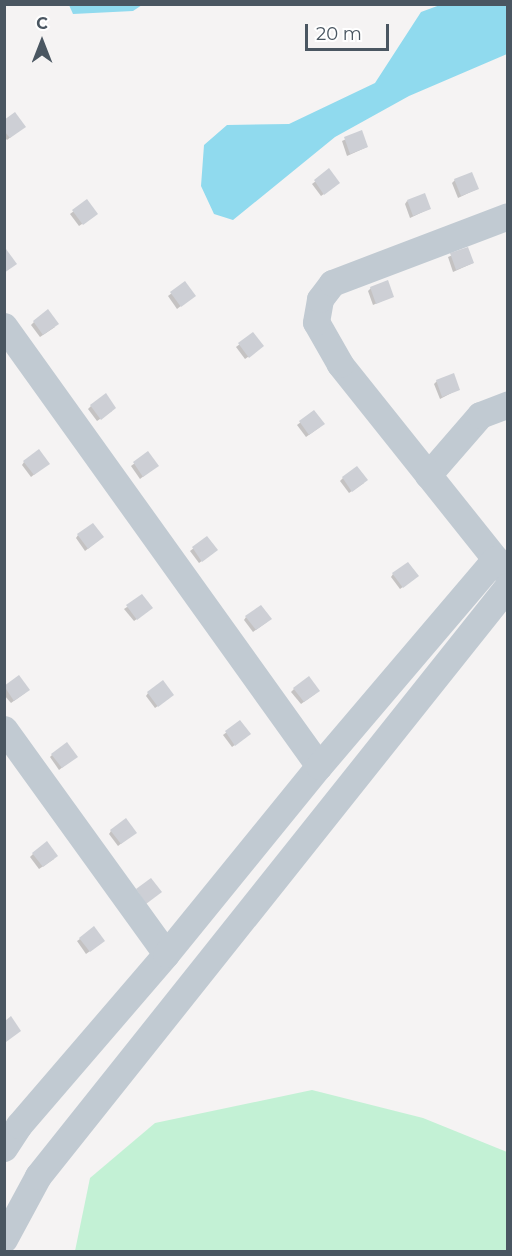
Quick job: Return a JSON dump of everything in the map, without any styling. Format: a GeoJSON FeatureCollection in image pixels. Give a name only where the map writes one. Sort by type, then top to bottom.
{"type":"FeatureCollection","features":[{"type":"Feature","properties":{"kind":"street"},"geometry":{"type":"LineString","coordinates":[[9,1127],[166,954],[319,766],[501,567],[340,364],[316,322],[320,299],[332,283],[507,216]]}},
{"type":"Feature","properties":{"kind":"street"},"geometry":{"type":"LineString","coordinates":[[4,326],[319,766]]}},
{"type":"Feature","properties":{"kind":"street"},"geometry":{"type":"LineString","coordinates":[[428,475],[480,415],[507,404]]}},
{"type":"Feature","properties":{"kind":"street"},"geometry":{"type":"LineString","coordinates":[[4,1239],[38,1176],[507,586]]}},
{"type":"Feature","properties":{"kind":"street"},"geometry":{"type":"LineString","coordinates":[[4,729],[166,954]]}},
{"type":"Feature","properties":{"kind":"green space"},"geometry":{"type":"Polygon","coordinates":[[[312,1090],[423,1118],[507,1152],[507,1251],[75,1251],[90,1178],[155,1123],[312,1090]]]}},
{"type":"Feature","properties":{"kind":"water"},"geometry":{"type":"Polygon","coordinates":[[[69,5],[142,5],[133,11],[73,14],[69,5]]]}},
{"type":"Feature","properties":{"kind":"water"},"geometry":{"type":"Polygon","coordinates":[[[440,5],[507,5],[507,54],[409,96],[335,137],[233,220],[214,214],[201,186],[204,145],[227,125],[289,124],[375,83],[421,12],[440,5]]]}},
{"type":"Feature","properties":{"kind":"building"},"geometry":{"type":"Polygon","coordinates":[[[15,112],[26,127],[10,138],[4,131],[4,120],[15,112]]]}},
{"type":"Feature","properties":{"kind":"building"},"geometry":{"type":"Polygon","coordinates":[[[362,130],[368,147],[350,154],[344,137],[362,130]]]}},
{"type":"Feature","properties":{"kind":"building"},"geometry":{"type":"Polygon","coordinates":[[[329,168],[340,183],[324,195],[314,180],[329,168]]]}},
{"type":"Feature","properties":{"kind":"building"},"geometry":{"type":"Polygon","coordinates":[[[472,172],[479,189],[461,196],[454,179],[472,172]]]}},
{"type":"Feature","properties":{"kind":"building"},"geometry":{"type":"Polygon","coordinates":[[[425,193],[431,209],[413,216],[407,200],[425,193]]]}},
{"type":"Feature","properties":{"kind":"building"},"geometry":{"type":"Polygon","coordinates":[[[87,199],[98,214],[83,225],[72,210],[87,199]]]}},
{"type":"Feature","properties":{"kind":"building"},"geometry":{"type":"Polygon","coordinates":[[[468,247],[474,263],[456,270],[450,253],[468,247]]]}},
{"type":"Feature","properties":{"kind":"building"},"geometry":{"type":"Polygon","coordinates":[[[6,249],[17,264],[4,273],[4,250],[6,249]]]}},
{"type":"Feature","properties":{"kind":"building"},"geometry":{"type":"Polygon","coordinates":[[[388,280],[394,297],[376,304],[370,287],[388,280]]]}},
{"type":"Feature","properties":{"kind":"building"},"geometry":{"type":"Polygon","coordinates":[[[185,281],[196,296],[181,307],[170,292],[185,281]]]}},
{"type":"Feature","properties":{"kind":"building"},"geometry":{"type":"Polygon","coordinates":[[[48,309],[59,324],[43,335],[33,321],[48,309]]]}},
{"type":"Feature","properties":{"kind":"building"},"geometry":{"type":"Polygon","coordinates":[[[253,332],[264,346],[249,358],[238,343],[253,332]]]}},
{"type":"Feature","properties":{"kind":"building"},"geometry":{"type":"Polygon","coordinates":[[[454,373],[460,390],[442,397],[436,380],[454,373]]]}},
{"type":"Feature","properties":{"kind":"building"},"geometry":{"type":"Polygon","coordinates":[[[106,393],[116,408],[101,420],[90,405],[106,393]]]}},
{"type":"Feature","properties":{"kind":"building"},"geometry":{"type":"Polygon","coordinates":[[[314,410],[325,424],[309,435],[299,421],[314,410]]]}},
{"type":"Feature","properties":{"kind":"building"},"geometry":{"type":"Polygon","coordinates":[[[39,449],[50,464],[34,475],[23,461],[39,449]]]}},
{"type":"Feature","properties":{"kind":"building"},"geometry":{"type":"Polygon","coordinates":[[[148,451],[159,466],[143,477],[133,462],[148,451]]]}},
{"type":"Feature","properties":{"kind":"building"},"geometry":{"type":"Polygon","coordinates":[[[357,466],[368,480],[352,492],[342,477],[357,466]]]}},
{"type":"Feature","properties":{"kind":"building"},"geometry":{"type":"Polygon","coordinates":[[[93,523],[104,537],[88,549],[77,534],[93,523]]]}},
{"type":"Feature","properties":{"kind":"building"},"geometry":{"type":"Polygon","coordinates":[[[207,536],[218,550],[202,562],[192,547],[207,536]]]}},
{"type":"Feature","properties":{"kind":"building"},"geometry":{"type":"Polygon","coordinates":[[[408,562],[419,576],[403,588],[392,573],[408,562]]]}},
{"type":"Feature","properties":{"kind":"building"},"geometry":{"type":"Polygon","coordinates":[[[142,594],[153,608],[137,620],[126,605],[142,594]]]}},
{"type":"Feature","properties":{"kind":"building"},"geometry":{"type":"Polygon","coordinates":[[[261,605],[272,619],[256,630],[245,616],[261,605]]]}},
{"type":"Feature","properties":{"kind":"building"},"geometry":{"type":"Polygon","coordinates":[[[19,675],[30,690],[14,701],[4,686],[19,675]]]}},
{"type":"Feature","properties":{"kind":"building"},"geometry":{"type":"Polygon","coordinates":[[[309,676],[320,691],[304,702],[293,688],[309,676]]]}},
{"type":"Feature","properties":{"kind":"building"},"geometry":{"type":"Polygon","coordinates":[[[163,680],[174,695],[158,707],[147,692],[163,680]]]}},
{"type":"Feature","properties":{"kind":"building"},"geometry":{"type":"Polygon","coordinates":[[[240,720],[251,734],[235,746],[225,731],[240,720]]]}},
{"type":"Feature","properties":{"kind":"building"},"geometry":{"type":"Polygon","coordinates":[[[67,742],[78,757],[62,768],[51,754],[67,742]]]}},
{"type":"Feature","properties":{"kind":"building"},"geometry":{"type":"Polygon","coordinates":[[[126,818],[137,833],[121,844],[110,830],[126,818]]]}},
{"type":"Feature","properties":{"kind":"building"},"geometry":{"type":"Polygon","coordinates":[[[47,841],[58,856],[43,867],[32,853],[47,841]]]}},
{"type":"Feature","properties":{"kind":"building"},"geometry":{"type":"Polygon","coordinates":[[[151,878],[162,892],[146,904],[136,889],[151,878]]]}},
{"type":"Feature","properties":{"kind":"building"},"geometry":{"type":"Polygon","coordinates":[[[94,926],[105,941],[90,952],[79,938],[94,926]]]}},
{"type":"Feature","properties":{"kind":"building"},"geometry":{"type":"Polygon","coordinates":[[[11,1016],[21,1031],[6,1042],[5,1021],[11,1016]]]}}]}
